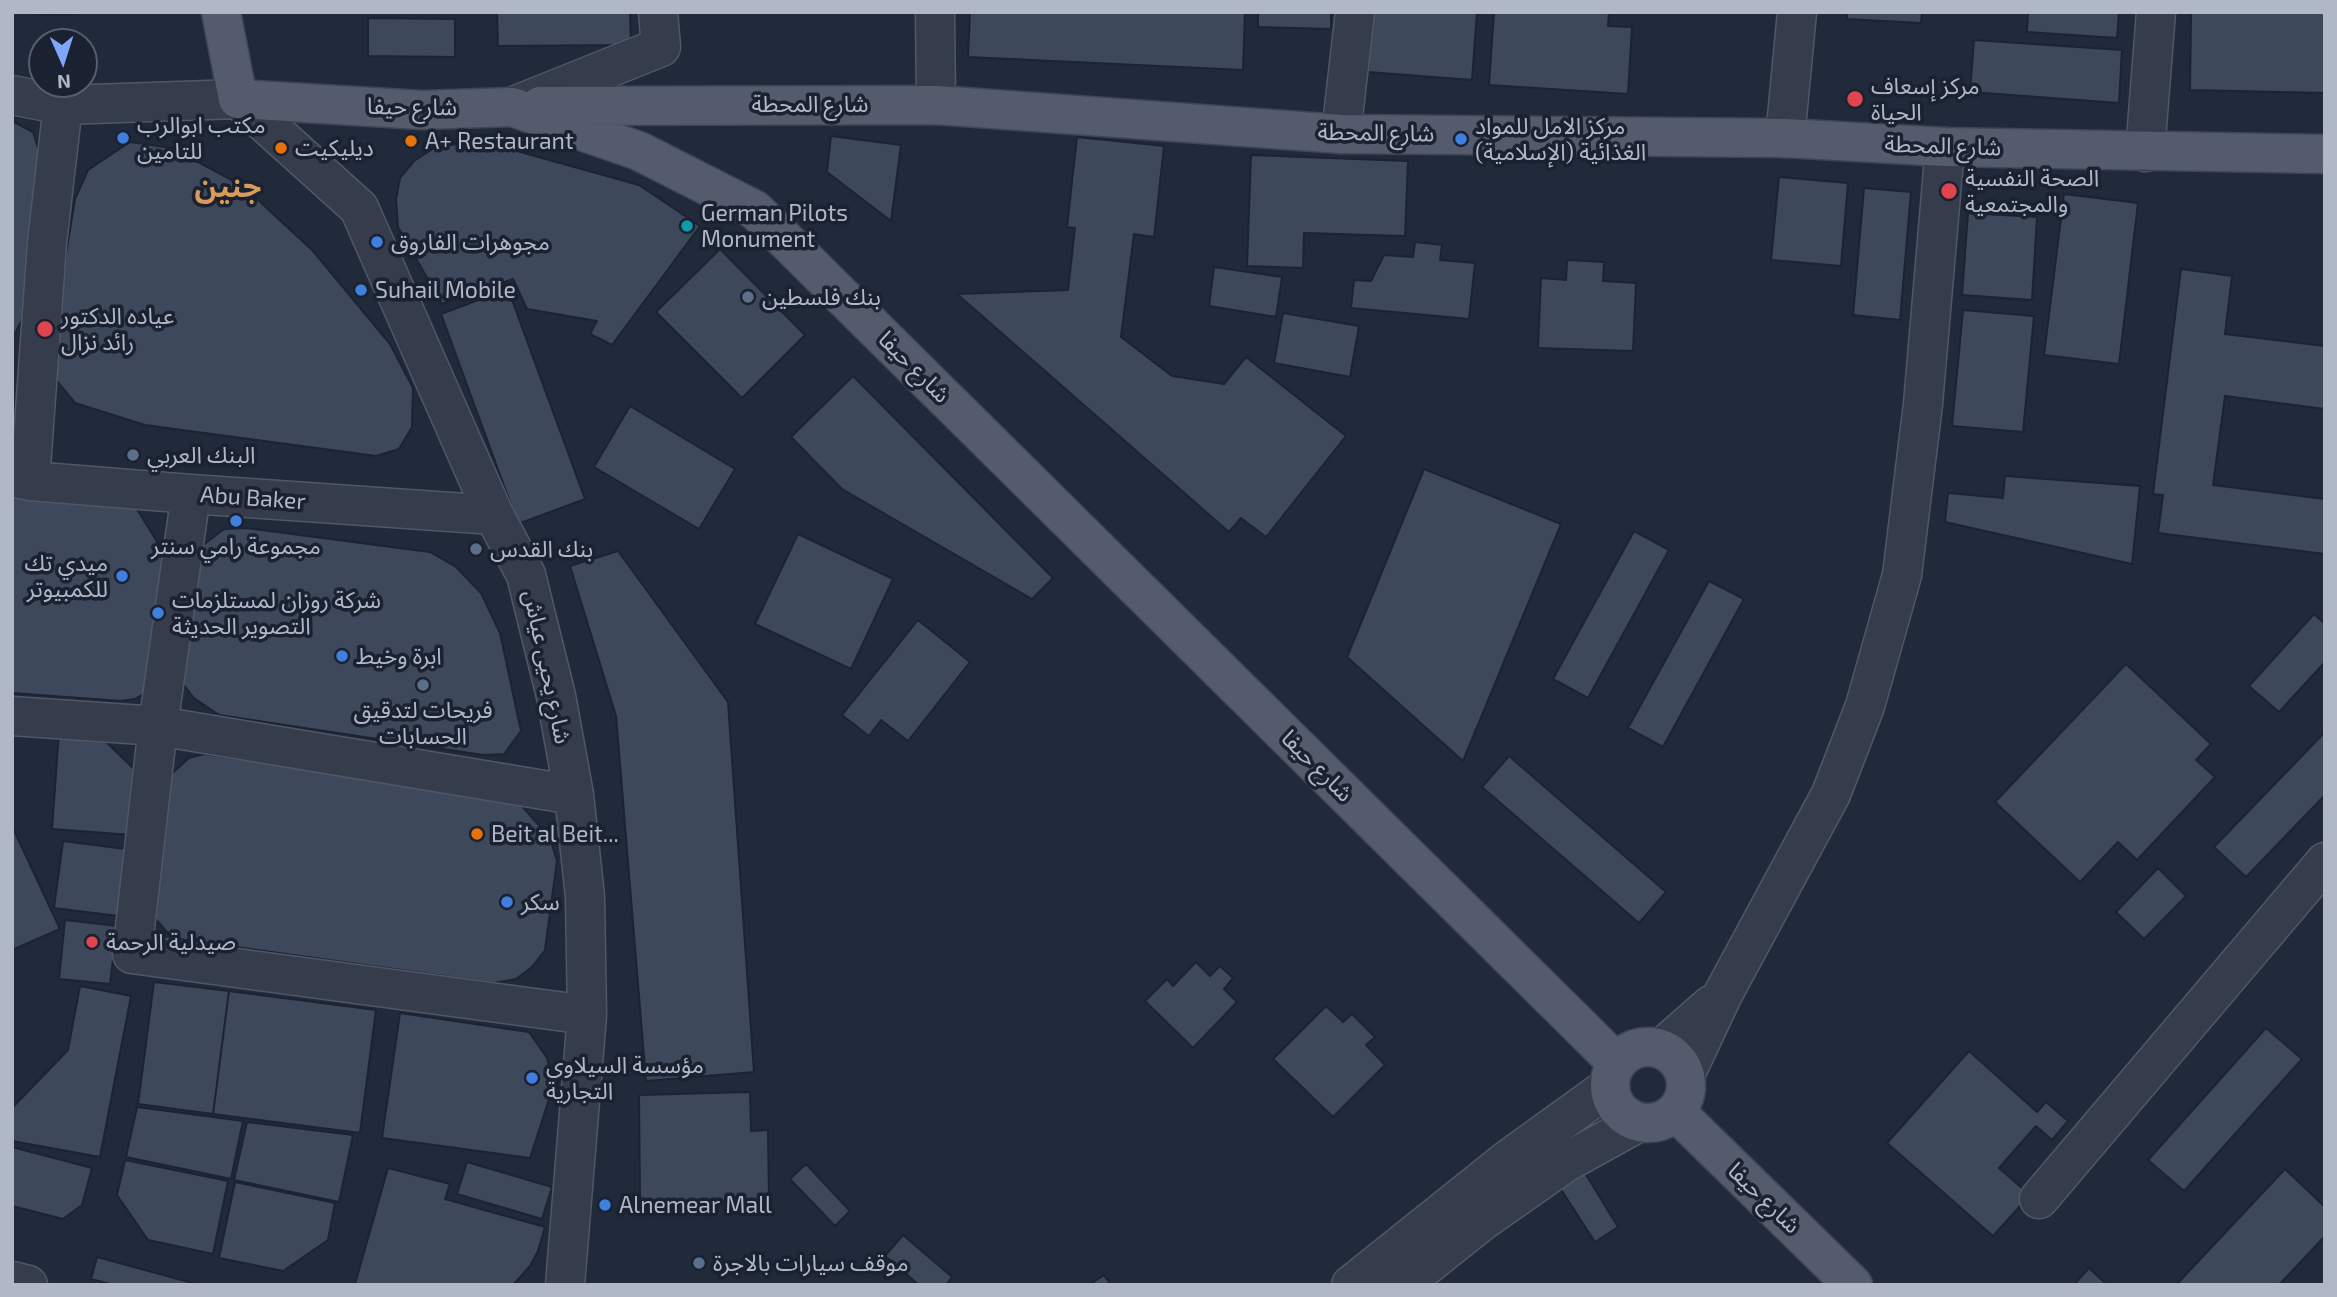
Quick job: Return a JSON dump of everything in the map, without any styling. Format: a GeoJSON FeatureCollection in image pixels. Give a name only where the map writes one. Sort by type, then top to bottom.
{"type":"FeatureCollection","features":[{"type":"Feature","properties":{"kind":"main road"},"geometry":{"type":"LineString","coordinates":[[221,12],[238,99]]}},
{"type":"Feature","properties":{"kind":"main road","name":"شارع حيفا"},"geometry":{"type":"LineString","coordinates":[[238,99],[422,110],[512,107],[639,150],[755,211],[1614,1074]]}},
{"type":"Feature","properties":{"kind":"main road","name":"شارع المحطة"},"geometry":{"type":"LineString","coordinates":[[512,107],[936,105],[1341,134],[1785,138],[1945,148],[2325,154]]}},
{"type":"Feature","properties":{"kind":"main road"},"geometry":{"type":"LineString","coordinates":[[1637,1049],[1673,1062],[1686,1088],[1676,1112],[1665,1120],[1639,1122],[1618,1108],[1614,1074],[1637,1049]]}},
{"type":"Feature","properties":{"kind":"main road","name":"شارع حيفا"},"geometry":{"type":"LineString","coordinates":[[1676,1112],[1853,1285]]}},
{"type":"Feature","properties":{"kind":"street"},"geometry":{"type":"LineString","coordinates":[[512,107],[661,47],[657,12]]}},
{"type":"Feature","properties":{"kind":"street"},"geometry":{"type":"LineString","coordinates":[[935,12],[936,105]]}},
{"type":"Feature","properties":{"kind":"street"},"geometry":{"type":"LineString","coordinates":[[1341,134],[1355,12]]}},
{"type":"Feature","properties":{"kind":"street"},"geometry":{"type":"LineString","coordinates":[[1785,138],[1797,12]]}},
{"type":"Feature","properties":{"kind":"street"},"geometry":{"type":"LineString","coordinates":[[2145,152],[2156,12]]}},
{"type":"Feature","properties":{"kind":"street","name":"شارع حيفا"},"geometry":{"type":"LineString","coordinates":[[12,95],[63,105],[238,99]]}},
{"type":"Feature","properties":{"kind":"street","name":"شارع يحيى عياش"},"geometry":{"type":"LineString","coordinates":[[238,99],[359,208],[494,515],[533,595],[574,795],[585,897],[587,1014],[565,1285]]}},
{"type":"Feature","properties":{"kind":"street"},"geometry":{"type":"LineString","coordinates":[[21,479],[63,105]]}},
{"type":"Feature","properties":{"kind":"street"},"geometry":{"type":"LineString","coordinates":[[1673,1062],[1723,995],[1830,794],[1865,706],[1902,575],[1923,404],[1945,148]]}},
{"type":"Feature","properties":{"kind":"street","name":"Abu Baker"},"geometry":{"type":"LineString","coordinates":[[21,479],[494,515]]}},
{"type":"Feature","properties":{"kind":"street"},"geometry":{"type":"LineString","coordinates":[[191,494],[158,726],[132,954],[587,1014]]}},
{"type":"Feature","properties":{"kind":"street"},"geometry":{"type":"LineString","coordinates":[[12,716],[158,726],[574,795]]}},
{"type":"Feature","properties":{"kind":"street"},"geometry":{"type":"LineString","coordinates":[[2039,1199],[2325,862]]}},
{"type":"Feature","properties":{"kind":"street"},"geometry":{"type":"LineString","coordinates":[[1351,1285],[1614,1074]]}},
{"type":"Feature","properties":{"kind":"street"},"geometry":{"type":"LineString","coordinates":[[1402,1285],[1480,1222],[1565,1163],[1639,1122]]}},
{"type":"Feature","properties":{"kind":"street"},"geometry":{"type":"LineString","coordinates":[[12,1281],[27,1285]]}},
{"type":"Feature","properties":{"kind":"building"},"geometry":{"type":"Polygon","coordinates":[[[19,12],[112,12],[50,15],[19,12]]]}},
{"type":"Feature","properties":{"kind":"building"},"geometry":{"type":"Polygon","coordinates":[[[497,12],[630,12],[631,45],[498,46],[497,12]]]}},
{"type":"Feature","properties":{"kind":"building"},"geometry":{"type":"Polygon","coordinates":[[[970,12],[1245,12],[1243,70],[968,57],[970,12]]]}},
{"type":"Feature","properties":{"kind":"building"},"geometry":{"type":"Polygon","coordinates":[[[1258,12],[1331,12],[1331,29],[1258,27],[1258,12]]]}},
{"type":"Feature","properties":{"kind":"building"},"geometry":{"type":"Polygon","coordinates":[[[1373,12],[1477,12],[1472,80],[1368,72],[1373,12]]]}},
{"type":"Feature","properties":{"kind":"building"},"geometry":{"type":"Polygon","coordinates":[[[1494,12],[1609,12],[1608,26],[1632,27],[1628,94],[1489,85],[1494,12]]]}},
{"type":"Feature","properties":{"kind":"building"},"geometry":{"type":"Polygon","coordinates":[[[1847,12],[1922,12],[1921,23],[1847,19],[1847,12]]]}},
{"type":"Feature","properties":{"kind":"building"},"geometry":{"type":"Polygon","coordinates":[[[2028,12],[2119,12],[2117,38],[2027,32],[2028,12]]]}},
{"type":"Feature","properties":{"kind":"building"},"geometry":{"type":"Polygon","coordinates":[[[2191,12],[2325,12],[2325,93],[2190,90],[2191,12]]]}},
{"type":"Feature","properties":{"kind":"building"},"geometry":{"type":"Polygon","coordinates":[[[368,18],[455,19],[455,57],[368,56],[368,18]]]}},
{"type":"Feature","properties":{"kind":"building"},"geometry":{"type":"Polygon","coordinates":[[[1974,40],[2122,50],[2119,103],[1970,92],[1974,40]]]}},
{"type":"Feature","properties":{"kind":"building"},"geometry":{"type":"Polygon","coordinates":[[[12,121],[33,132],[40,154],[29,307],[12,339],[12,121]]]}},
{"type":"Feature","properties":{"kind":"building"},"geometry":{"type":"Polygon","coordinates":[[[831,136],[901,145],[891,221],[827,172],[831,136]]]}},
{"type":"Feature","properties":{"kind":"building"},"geometry":{"type":"Polygon","coordinates":[[[1077,137],[1164,146],[1154,237],[1134,234],[1121,337],[1172,376],[1224,384],[1246,357],[1346,436],[1266,537],[1241,518],[1229,532],[957,294],[1068,290],[1075,228],[1067,227],[1077,137]]]}},
{"type":"Feature","properties":{"kind":"building"},"geometry":{"type":"Polygon","coordinates":[[[130,142],[172,148],[243,186],[313,251],[390,344],[413,388],[412,427],[399,449],[376,456],[145,425],[75,403],[47,369],[75,199],[88,170],[130,142]]]}},
{"type":"Feature","properties":{"kind":"building"},"geometry":{"type":"Polygon","coordinates":[[[459,144],[506,148],[639,185],[700,226],[612,345],[590,334],[597,321],[527,309],[513,279],[442,304],[398,227],[396,199],[400,178],[414,161],[437,146],[459,144]]]}},
{"type":"Feature","properties":{"kind":"building"},"geometry":{"type":"Polygon","coordinates":[[[1251,155],[1408,161],[1405,236],[1304,233],[1303,268],[1247,266],[1251,155]]]}},
{"type":"Feature","properties":{"kind":"building"},"geometry":{"type":"Polygon","coordinates":[[[1779,177],[1848,183],[1841,266],[1771,260],[1779,177]]]}},
{"type":"Feature","properties":{"kind":"building"},"geometry":{"type":"Polygon","coordinates":[[[1864,188],[1911,192],[1900,320],[1853,315],[1864,188]]]}},
{"type":"Feature","properties":{"kind":"building"},"geometry":{"type":"Polygon","coordinates":[[[2064,194],[2138,203],[2119,364],[2044,355],[2064,194]]]}},
{"type":"Feature","properties":{"kind":"building"},"geometry":{"type":"Polygon","coordinates":[[[1968,213],[2037,217],[2032,300],[1962,295],[1968,213]]]}},
{"type":"Feature","properties":{"kind":"building"},"geometry":{"type":"Polygon","coordinates":[[[1415,242],[1442,245],[1440,260],[1475,263],[1469,319],[1351,308],[1354,280],[1371,281],[1384,255],[1413,257],[1415,242]]]}},
{"type":"Feature","properties":{"kind":"building"},"geometry":{"type":"Polygon","coordinates":[[[720,249],[805,335],[742,398],[656,312],[720,249]]]}},
{"type":"Feature","properties":{"kind":"building"},"geometry":{"type":"Polygon","coordinates":[[[1567,260],[1604,262],[1603,281],[1636,283],[1633,351],[1538,348],[1541,278],[1566,280],[1567,260]]]}},
{"type":"Feature","properties":{"kind":"building"},"geometry":{"type":"Polygon","coordinates":[[[1214,267],[1282,277],[1276,317],[1209,306],[1214,267]]]}},
{"type":"Feature","properties":{"kind":"building"},"geometry":{"type":"Polygon","coordinates":[[[2181,269],[2232,276],[2225,334],[2325,346],[2325,409],[2225,396],[2213,485],[2325,499],[2325,554],[2158,533],[2163,495],[2153,494],[2181,269]]]}},
{"type":"Feature","properties":{"kind":"building"},"geometry":{"type":"Polygon","coordinates":[[[508,289],[585,499],[518,524],[441,314],[508,289]]]}},
{"type":"Feature","properties":{"kind":"building"},"geometry":{"type":"Polygon","coordinates":[[[1963,310],[2034,316],[2023,432],[1952,426],[1963,310]]]}},
{"type":"Feature","properties":{"kind":"building"},"geometry":{"type":"Polygon","coordinates":[[[1283,313],[1359,326],[1350,377],[1274,363],[1283,313]]]}},
{"type":"Feature","properties":{"kind":"building"},"geometry":{"type":"Polygon","coordinates":[[[853,376],[1053,578],[1032,599],[842,489],[791,437],[853,376]]]}},
{"type":"Feature","properties":{"kind":"building"},"geometry":{"type":"Polygon","coordinates":[[[630,406],[735,469],[699,529],[594,467],[630,406]]]}},
{"type":"Feature","properties":{"kind":"building"},"geometry":{"type":"Polygon","coordinates":[[[1424,469],[1561,524],[1463,761],[1347,657],[1424,469]]]}},
{"type":"Feature","properties":{"kind":"building"},"geometry":{"type":"Polygon","coordinates":[[[2005,476],[2140,486],[2132,564],[1945,522],[1948,493],[2003,498],[2005,476]]]}},
{"type":"Feature","properties":{"kind":"building"},"geometry":{"type":"Polygon","coordinates":[[[12,495],[135,506],[167,558],[148,691],[135,699],[121,701],[12,693],[12,495]]]}},
{"type":"Feature","properties":{"kind":"building"},"geometry":{"type":"Polygon","coordinates":[[[246,528],[430,552],[456,567],[481,593],[500,633],[521,731],[504,754],[483,755],[219,715],[194,698],[183,684],[198,549],[224,529],[246,528]]]}},
{"type":"Feature","properties":{"kind":"building"},"geometry":{"type":"Polygon","coordinates":[[[1634,531],[1669,550],[1588,698],[1553,679],[1634,531]]]}},
{"type":"Feature","properties":{"kind":"building"},"geometry":{"type":"Polygon","coordinates":[[[798,534],[893,579],[851,669],[755,624],[798,534]]]}},
{"type":"Feature","properties":{"kind":"building"},"geometry":{"type":"Polygon","coordinates":[[[618,551],[728,702],[754,1072],[646,1081],[616,716],[570,566],[618,551]]]}},
{"type":"Feature","properties":{"kind":"building"},"geometry":{"type":"Polygon","coordinates":[[[1709,581],[1744,599],[1663,747],[1628,728],[1709,581]]]}},
{"type":"Feature","properties":{"kind":"building"},"geometry":{"type":"Polygon","coordinates":[[[2314,614],[2325,624],[2325,662],[2279,712],[2249,686],[2314,614]]]}},
{"type":"Feature","properties":{"kind":"building"},"geometry":{"type":"Polygon","coordinates":[[[918,620],[970,662],[908,741],[881,720],[869,736],[842,715],[918,620]]]}},
{"type":"Feature","properties":{"kind":"building"},"geometry":{"type":"Polygon","coordinates":[[[2126,664],[2211,744],[2196,760],[2215,777],[2137,860],[2118,842],[2080,882],[1995,802],[2126,664]]]}},
{"type":"Feature","properties":{"kind":"building"},"geometry":{"type":"Polygon","coordinates":[[[59,732],[99,735],[137,772],[132,835],[52,829],[59,732]]]}},
{"type":"Feature","properties":{"kind":"building"},"geometry":{"type":"Polygon","coordinates":[[[2325,732],[2325,795],[2246,877],[2214,847],[2325,732]]]}},
{"type":"Feature","properties":{"kind":"building"},"geometry":{"type":"Polygon","coordinates":[[[204,754],[500,795],[521,805],[550,838],[557,861],[545,950],[532,967],[516,979],[494,983],[178,939],[167,932],[151,914],[169,776],[189,758],[204,754]]]}},
{"type":"Feature","properties":{"kind":"building"},"geometry":{"type":"Polygon","coordinates":[[[1509,756],[1666,892],[1639,923],[1482,787],[1509,756]]]}},
{"type":"Feature","properties":{"kind":"building"},"geometry":{"type":"Polygon","coordinates":[[[12,826],[60,929],[12,950],[12,826]]]}},
{"type":"Feature","properties":{"kind":"building"},"geometry":{"type":"Polygon","coordinates":[[[63,841],[126,849],[118,916],[54,908],[63,841]]]}},
{"type":"Feature","properties":{"kind":"building"},"geometry":{"type":"Polygon","coordinates":[[[2158,868],[2186,896],[2144,939],[2116,912],[2158,868]]]}},
{"type":"Feature","properties":{"kind":"building"},"geometry":{"type":"Polygon","coordinates":[[[65,920],[117,926],[110,984],[59,979],[65,920]]]}},
{"type":"Feature","properties":{"kind":"building"},"geometry":{"type":"Polygon","coordinates":[[[1196,962],[1210,976],[1220,966],[1233,978],[1224,989],[1237,1002],[1193,1048],[1145,1001],[1167,979],[1173,986],[1196,962]]]}},
{"type":"Feature","properties":{"kind":"building"},"geometry":{"type":"Polygon","coordinates":[[[154,982],[229,991],[213,1114],[138,1104],[154,982]]]}},
{"type":"Feature","properties":{"kind":"building"},"geometry":{"type":"Polygon","coordinates":[[[80,986],[131,996],[100,1157],[12,1141],[12,1108],[68,1050],[80,986]]]}},
{"type":"Feature","properties":{"kind":"building"},"geometry":{"type":"Polygon","coordinates":[[[229,991],[376,1010],[360,1133],[213,1114],[229,991]]]}},
{"type":"Feature","properties":{"kind":"building"},"geometry":{"type":"Polygon","coordinates":[[[1326,1006],[1343,1022],[1352,1014],[1375,1037],[1366,1045],[1385,1065],[1333,1117],[1273,1059],[1326,1006]]]}},
{"type":"Feature","properties":{"kind":"building"},"geometry":{"type":"Polygon","coordinates":[[[400,1013],[529,1032],[547,1058],[553,1087],[530,1158],[382,1138],[400,1013]]]}},
{"type":"Feature","properties":{"kind":"building"},"geometry":{"type":"Polygon","coordinates":[[[2266,1028],[2302,1059],[2184,1191],[2148,1160],[2266,1028]]]}},
{"type":"Feature","properties":{"kind":"building"},"geometry":{"type":"Polygon","coordinates":[[[1969,1051],[2037,1112],[2046,1102],[2068,1121],[2052,1140],[2036,1126],[1999,1168],[2030,1195],[1993,1236],[1887,1143],[1969,1051]]]}},
{"type":"Feature","properties":{"kind":"building"},"geometry":{"type":"Polygon","coordinates":[[[750,1092],[751,1131],[768,1130],[769,1201],[640,1202],[639,1095],[750,1092]]]}},
{"type":"Feature","properties":{"kind":"building"},"geometry":{"type":"Polygon","coordinates":[[[137,1107],[243,1121],[231,1179],[126,1157],[137,1107]]]}},
{"type":"Feature","properties":{"kind":"building"},"geometry":{"type":"Polygon","coordinates":[[[247,1122],[353,1135],[339,1202],[234,1180],[247,1122]]]}},
{"type":"Feature","properties":{"kind":"building"},"geometry":{"type":"Polygon","coordinates":[[[12,1147],[92,1168],[82,1205],[63,1219],[12,1206],[12,1147]]]}},
{"type":"Feature","properties":{"kind":"building"},"geometry":{"type":"Polygon","coordinates":[[[125,1160],[228,1181],[213,1254],[148,1240],[117,1195],[125,1160]]]}},
{"type":"Feature","properties":{"kind":"building"},"geometry":{"type":"Polygon","coordinates":[[[467,1162],[552,1187],[542,1219],[457,1194],[467,1162]]]}},
{"type":"Feature","properties":{"kind":"building"},"geometry":{"type":"Polygon","coordinates":[[[806,1164],[850,1211],[835,1226],[790,1179],[806,1164]]]}},
{"type":"Feature","properties":{"kind":"building"},"geometry":{"type":"Polygon","coordinates":[[[388,1168],[450,1184],[445,1199],[545,1227],[530,1266],[513,1285],[355,1284],[388,1168]]]}},
{"type":"Feature","properties":{"kind":"building"},"geometry":{"type":"Polygon","coordinates":[[[2285,1169],[2325,1207],[2325,1236],[2279,1285],[2176,1285],[2285,1169]]]}},
{"type":"Feature","properties":{"kind":"building"},"geometry":{"type":"Polygon","coordinates":[[[1585,1173],[1618,1227],[1595,1242],[1560,1188],[1585,1173]]]}},
{"type":"Feature","properties":{"kind":"building"},"geometry":{"type":"Polygon","coordinates":[[[235,1182],[335,1203],[328,1240],[283,1271],[219,1258],[235,1182]]]}},
{"type":"Feature","properties":{"kind":"building"},"geometry":{"type":"Polygon","coordinates":[[[903,1235],[952,1277],[946,1285],[919,1285],[885,1256],[903,1235]]]}},
{"type":"Feature","properties":{"kind":"building"},"geometry":{"type":"Polygon","coordinates":[[[97,1257],[200,1285],[114,1285],[91,1279],[97,1257]]]}},
{"type":"Feature","properties":{"kind":"building"},"geometry":{"type":"Polygon","coordinates":[[[2089,1268],[2107,1285],[2074,1285],[2089,1268]]]}},
{"type":"Feature","properties":{"kind":"building"},"geometry":{"type":"Polygon","coordinates":[[[1104,1275],[1111,1285],[1089,1285],[1104,1275]]]}},
{"type":"Feature","properties":{"kind":"place","name":"مركز إسعاف الحياة"},"geometry":{"type":"Point","coordinates":[1855,99]}},
{"type":"Feature","properties":{"kind":"place","name":"مكتب ابوالرب للتامين"},"geometry":{"type":"Point","coordinates":[123,138]}},
{"type":"Feature","properties":{"kind":"place","name":"مركز الامل للمواد الغذائية (الإسلامية)"},"geometry":{"type":"Point","coordinates":[1461,139]}},
{"type":"Feature","properties":{"kind":"place","name":"A+ Restaurant"},"geometry":{"type":"Point","coordinates":[411,141]}},
{"type":"Feature","properties":{"kind":"place","name":"ديليكيت"},"geometry":{"type":"Point","coordinates":[281,148]}},
{"type":"Feature","properties":{"kind":"place","name":"الصحة النفسية والمجتمعية"},"geometry":{"type":"Point","coordinates":[1949,191]}},
{"type":"Feature","properties":{"kind":"place","name":"German Pilots Monument"},"geometry":{"type":"Point","coordinates":[687,226]}},
{"type":"Feature","properties":{"kind":"place","name":"مجوهرات الفاروق"},"geometry":{"type":"Point","coordinates":[377,242]}},
{"type":"Feature","properties":{"kind":"place","name":"Suhail Mobile"},"geometry":{"type":"Point","coordinates":[361,290]}},
{"type":"Feature","properties":{"kind":"place","name":"بنك فلسطين"},"geometry":{"type":"Point","coordinates":[748,297]}},
{"type":"Feature","properties":{"kind":"place","name":"عياده الدكتور رائد نزال"},"geometry":{"type":"Point","coordinates":[45,329]}},
{"type":"Feature","properties":{"kind":"place","name":"البنك العربي"},"geometry":{"type":"Point","coordinates":[133,455]}},
{"type":"Feature","properties":{"kind":"place","name":"مجموعة رامي سنتر"},"geometry":{"type":"Point","coordinates":[236,521]}},
{"type":"Feature","properties":{"kind":"place","name":"بنك القدس"},"geometry":{"type":"Point","coordinates":[476,549]}},
{"type":"Feature","properties":{"kind":"place","name":"ميدي تك للكمبيوتر"},"geometry":{"type":"Point","coordinates":[122,576]}},
{"type":"Feature","properties":{"kind":"place","name":"شركة روزان لمستلزمات التصوير الحديثة"},"geometry":{"type":"Point","coordinates":[158,613]}},
{"type":"Feature","properties":{"kind":"place","name":"ابرة وخيط"},"geometry":{"type":"Point","coordinates":[342,656]}},
{"type":"Feature","properties":{"kind":"place","name":"فريحات لتدقيق الحسابات"},"geometry":{"type":"Point","coordinates":[423,685]}},
{"type":"Feature","properties":{"kind":"place","name":"Beit al Beit..."},"geometry":{"type":"Point","coordinates":[477,834]}},
{"type":"Feature","properties":{"kind":"place","name":"سكر"},"geometry":{"type":"Point","coordinates":[507,902]}},
{"type":"Feature","properties":{"kind":"place","name":"صيدلية الرحمة"},"geometry":{"type":"Point","coordinates":[92,942]}},
{"type":"Feature","properties":{"kind":"place","name":"مؤسسة السيلاوي التجارية"},"geometry":{"type":"Point","coordinates":[532,1078]}},
{"type":"Feature","properties":{"kind":"place","name":"Alnemear Mall"},"geometry":{"type":"Point","coordinates":[605,1205]}},
{"type":"Feature","properties":{"kind":"place","name":"موقف سيارات بالاجرة"},"geometry":{"type":"Point","coordinates":[699,1263]}},
{"type":"Feature","properties":{"kind":"district","name":"جنين"},"geometry":{"type":"Point","coordinates":[228,187]}}]}
